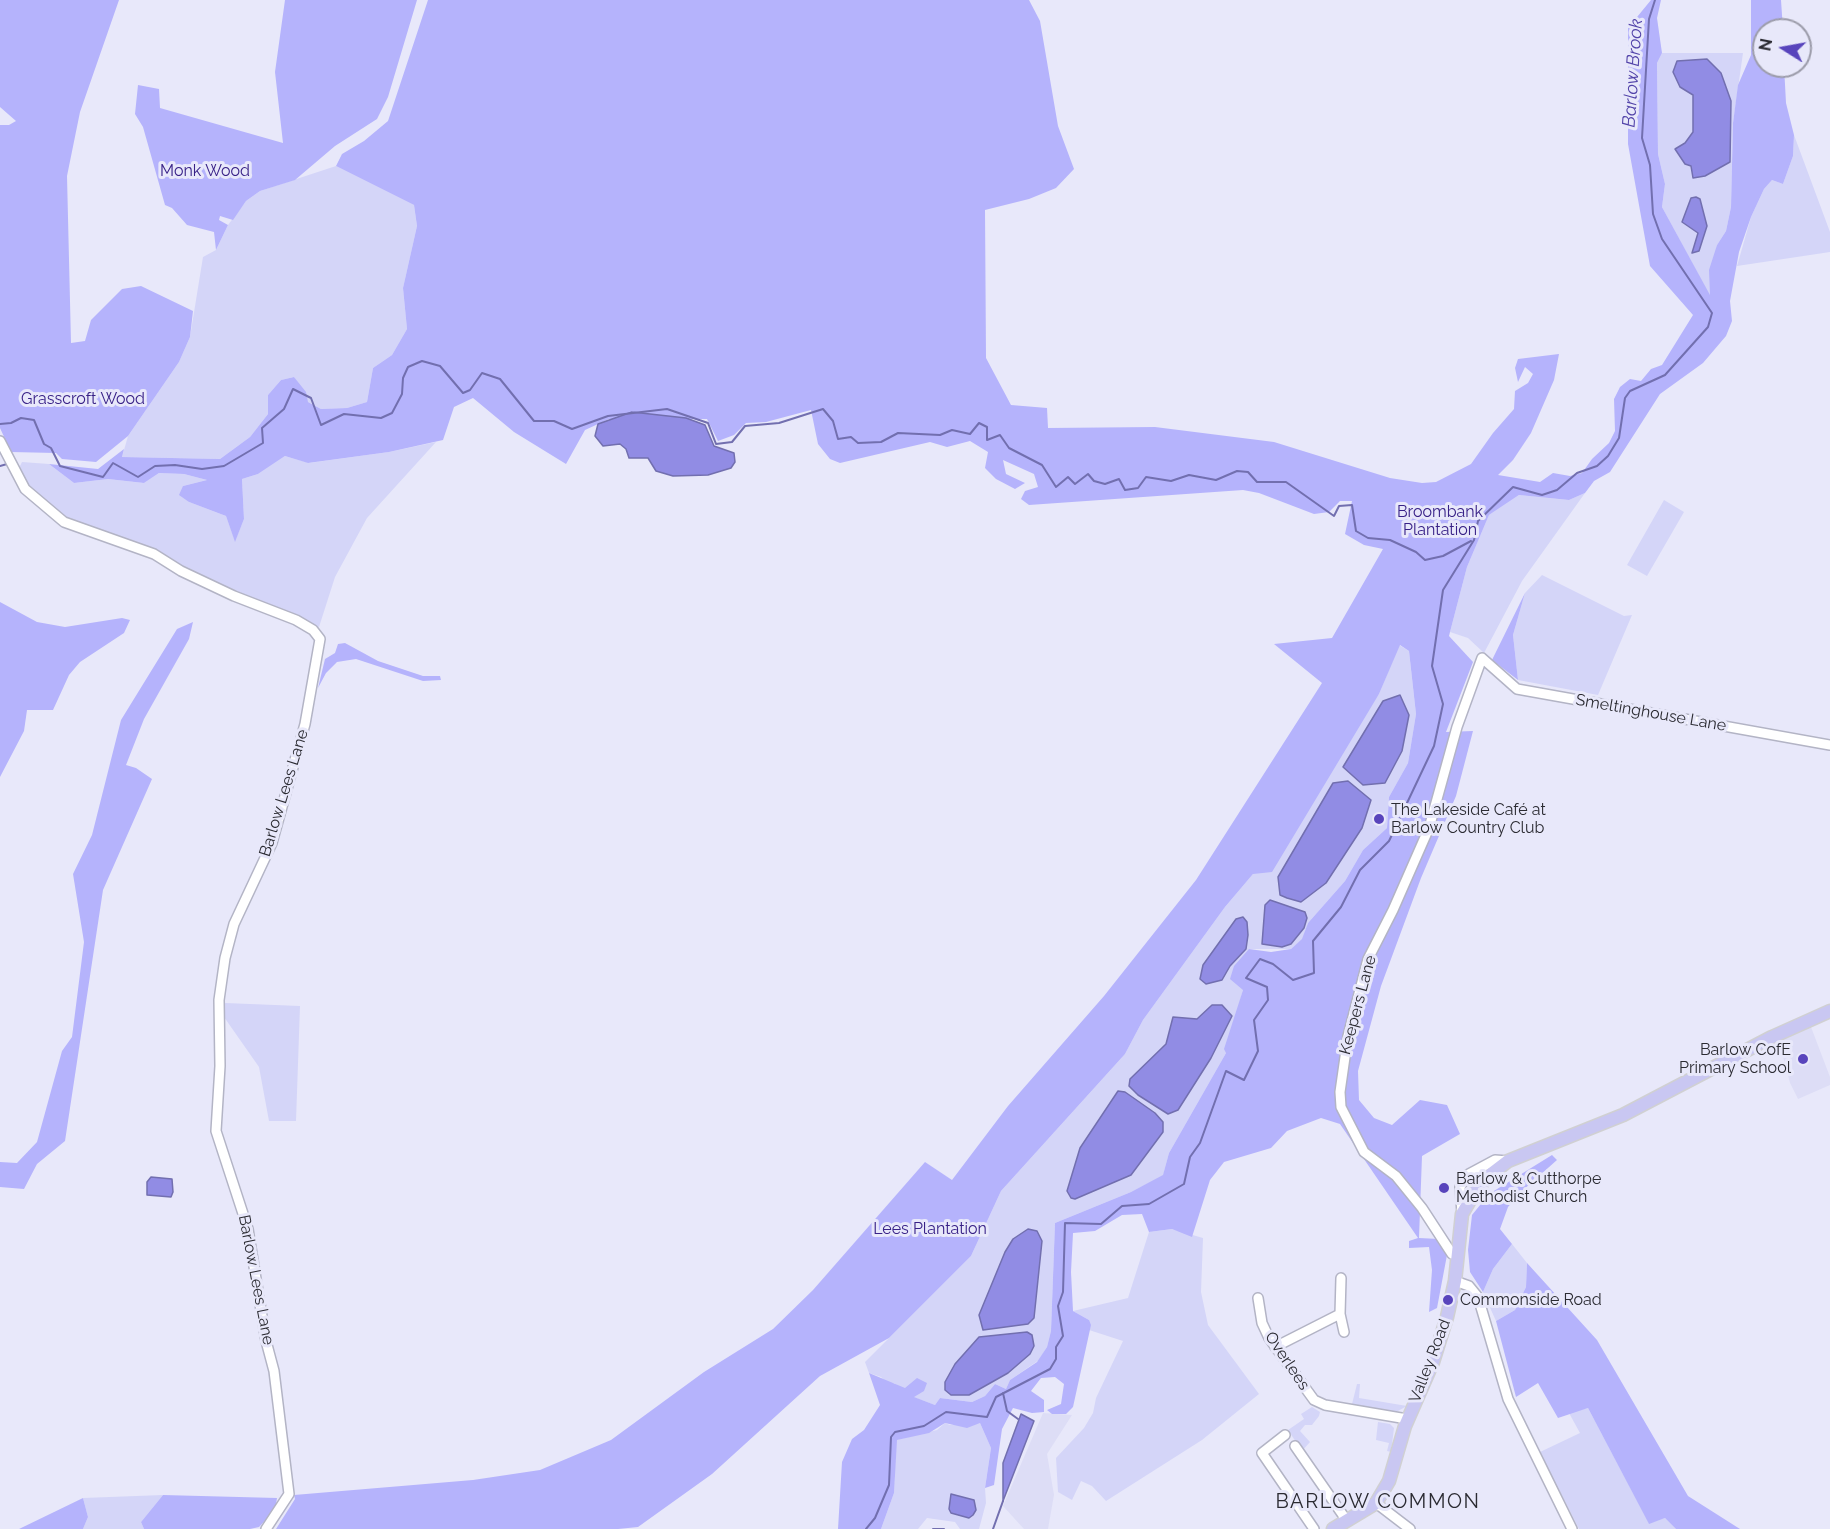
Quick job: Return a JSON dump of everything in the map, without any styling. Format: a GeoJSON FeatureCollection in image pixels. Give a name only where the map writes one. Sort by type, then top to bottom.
{"type":"FeatureCollection","features":[{"type":"Feature","properties":{"kind":"main road","name":"Valley Road"},"geometry":{"type":"LineString","coordinates":[[1333,1529],[1376,1503],[1389,1481],[1407,1419],[1433,1362],[1455,1281],[1462,1214],[1476,1190],[1491,1174],[1508,1161],[1623,1115],[1772,1037],[1830,1011]]}},
{"type":"Feature","properties":{"kind":"street","name":"Barlow Lees Lane"},"geometry":{"type":"LineString","coordinates":[[0,441],[24,489],[64,522],[154,554],[182,571],[234,596],[296,620],[313,630],[320,639],[305,724],[272,843],[234,924],[225,958],[219,1000],[220,1066],[216,1131],[248,1229],[274,1371],[289,1494],[266,1529]]}},
{"type":"Feature","properties":{"kind":"street","name":"Smeltinghouse Lane"},"geometry":{"type":"LineString","coordinates":[[1482,658],[1517,689],[1830,745]]}},
{"type":"Feature","properties":{"kind":"street","name":"Keepers Lane"},"geometry":{"type":"LineString","coordinates":[[1458,1254],[1452,1254],[1422,1208],[1396,1176],[1364,1152],[1341,1107],[1341,1092],[1348,1036],[1368,959],[1393,910],[1429,828],[1457,727],[1482,658]]}},
{"type":"Feature","properties":{"kind":"street"},"geometry":{"type":"LineString","coordinates":[[1341,1278],[1340,1314],[1344,1332]]}},
{"type":"Feature","properties":{"kind":"street"},"geometry":{"type":"LineString","coordinates":[[1455,1281],[1469,1286],[1478,1297],[1508,1399],[1572,1529]]}},
{"type":"Feature","properties":{"kind":"street","name":"Overlees"},"geometry":{"type":"LineString","coordinates":[[1258,1298],[1262,1323],[1275,1347],[1314,1400],[1325,1405],[1407,1419]]}},
{"type":"Feature","properties":{"kind":"street"},"geometry":{"type":"LineString","coordinates":[[1275,1347],[1340,1314]]}},
{"type":"Feature","properties":{"kind":"street"},"geometry":{"type":"LineString","coordinates":[[1286,1435],[1262,1453],[1314,1529]]}},
{"type":"Feature","properties":{"kind":"street"},"geometry":{"type":"LineString","coordinates":[[1295,1446],[1347,1521]]}},
{"type":"Feature","properties":{"kind":"street"},"geometry":{"type":"LineString","coordinates":[[1376,1503],[1410,1529]]}},
{"type":"Feature","properties":{"kind":"shaded area"},"geometry":{"type":"Polygon","coordinates":[[[1662,53],[1743,53],[1733,123],[1731,207],[1726,231],[1717,245],[1710,296],[1662,207],[1665,184],[1658,154],[1657,63],[1662,53]],[[1707,59],[1677,61],[1680,87],[1693,94],[1693,132],[1685,143],[1675,149],[1691,166],[1707,59]]]}},
{"type":"Feature","properties":{"kind":"shaded area"},"geometry":{"type":"Polygon","coordinates":[[[1707,59],[1721,73],[1731,101],[1730,162],[1705,176],[1693,178],[1691,166],[1685,164],[1675,149],[1685,143],[1693,132],[1693,95],[1680,87],[1673,72],[1677,61],[1707,59]]]}},
{"type":"Feature","properties":{"kind":"shaded area"},"geometry":{"type":"Polygon","coordinates":[[[1794,135],[1830,232],[1830,252],[1737,266],[1751,217],[1764,189],[1772,180],[1783,184],[1793,156],[1794,135]]]}},
{"type":"Feature","properties":{"kind":"shaded area"},"geometry":{"type":"Polygon","coordinates":[[[336,166],[414,205],[417,226],[403,288],[407,329],[392,355],[373,368],[367,402],[347,408],[321,409],[308,402],[294,377],[281,380],[268,395],[268,414],[250,437],[220,459],[122,457],[128,436],[179,362],[190,337],[203,257],[216,250],[228,225],[246,201],[260,191],[336,166]]]}},
{"type":"Feature","properties":{"kind":"shaded area"},"geometry":{"type":"Polygon","coordinates":[[[1691,198],[1700,199],[1707,226],[1699,251],[1692,253],[1698,233],[1682,222],[1691,198]]]}},
{"type":"Feature","properties":{"kind":"shaded area"},"geometry":{"type":"Polygon","coordinates":[[[632,412],[686,418],[705,425],[714,446],[734,453],[735,462],[731,468],[708,475],[673,476],[656,471],[648,458],[629,458],[626,449],[620,444],[603,446],[595,436],[598,424],[632,412]]]}},
{"type":"Feature","properties":{"kind":"shaded area"},"geometry":{"type":"Polygon","coordinates":[[[436,442],[367,518],[335,577],[319,627],[184,568],[142,544],[110,536],[65,518],[35,496],[19,468],[22,462],[49,464],[74,483],[108,479],[144,483],[159,473],[184,474],[207,480],[183,486],[189,502],[226,516],[235,541],[244,519],[242,479],[258,474],[285,456],[309,463],[389,452],[436,442]]]}},
{"type":"Feature","properties":{"kind":"shaded area"},"geometry":{"type":"Polygon","coordinates":[[[1585,493],[1522,581],[1484,653],[1468,638],[1450,632],[1467,567],[1489,515],[1519,495],[1569,500],[1585,493]]]}},
{"type":"Feature","properties":{"kind":"shaded area"},"geometry":{"type":"Polygon","coordinates":[[[1664,500],[1684,512],[1647,576],[1627,565],[1664,500]]]}},
{"type":"Feature","properties":{"kind":"shaded area"},"geometry":{"type":"Polygon","coordinates":[[[1542,575],[1624,616],[1632,615],[1598,695],[1518,680],[1513,635],[1525,593],[1542,575]]]}},
{"type":"Feature","properties":{"kind":"shaded area"},"geometry":{"type":"Polygon","coordinates":[[[1399,645],[1409,651],[1416,714],[1408,763],[1389,797],[1387,828],[1363,850],[1345,881],[1308,923],[1303,939],[1291,949],[1249,949],[1243,990],[1226,1053],[1169,1153],[1163,1176],[1131,1192],[1055,1223],[1051,1331],[1047,1347],[1039,1360],[1010,1380],[1006,1389],[995,1384],[985,1396],[972,1402],[940,1398],[935,1405],[913,1397],[894,1383],[887,1383],[881,1377],[869,1373],[865,1362],[971,1256],[1001,1191],[1125,1054],[1143,1020],[1225,907],[1253,874],[1379,694],[1399,645]]]}},
{"type":"Feature","properties":{"kind":"shaded area"},"geometry":{"type":"Polygon","coordinates":[[[1400,695],[1409,715],[1402,751],[1385,783],[1363,785],[1343,767],[1383,701],[1400,695]]]}},
{"type":"Feature","properties":{"kind":"shaded area"},"geometry":{"type":"Polygon","coordinates":[[[1348,781],[1371,800],[1362,828],[1326,883],[1301,902],[1280,895],[1278,877],[1333,783],[1348,781]]]}},
{"type":"Feature","properties":{"kind":"shaded area"},"geometry":{"type":"Polygon","coordinates":[[[1270,900],[1305,912],[1307,918],[1304,928],[1291,944],[1282,947],[1262,944],[1265,905],[1270,900]]]}},
{"type":"Feature","properties":{"kind":"shaded area"},"geometry":{"type":"Polygon","coordinates":[[[1243,917],[1247,922],[1246,949],[1230,966],[1222,980],[1206,984],[1200,979],[1203,965],[1236,919],[1243,917]]]}},
{"type":"Feature","properties":{"kind":"shaded area"},"geometry":{"type":"Polygon","coordinates":[[[225,1003],[300,1006],[296,1121],[269,1121],[259,1067],[224,1017],[225,1003]]]}},
{"type":"Feature","properties":{"kind":"shaded area"},"geometry":{"type":"Polygon","coordinates":[[[1212,1005],[1222,1005],[1232,1016],[1211,1058],[1178,1110],[1168,1114],[1138,1095],[1129,1086],[1130,1079],[1166,1044],[1173,1017],[1197,1019],[1212,1005]]]}},
{"type":"Feature","properties":{"kind":"shaded area","name":"Barlow CofE Primary School"},"geometry":{"type":"Polygon","coordinates":[[[1811,1027],[1830,1077],[1830,1085],[1798,1099],[1790,1083],[1779,1041],[1811,1027]]]}},
{"type":"Feature","properties":{"kind":"shaded area"},"geometry":{"type":"Polygon","coordinates":[[[1118,1091],[1125,1092],[1155,1113],[1163,1122],[1163,1132],[1131,1175],[1075,1199],[1071,1198],[1067,1191],[1080,1148],[1118,1091]]]}},
{"type":"Feature","properties":{"kind":"shaded area"},"geometry":{"type":"Polygon","coordinates":[[[151,1177],[172,1179],[171,1197],[147,1195],[147,1182],[151,1177]]]}},
{"type":"Feature","properties":{"kind":"shaded area"},"geometry":{"type":"Polygon","coordinates":[[[1028,1229],[1037,1231],[1042,1241],[1034,1318],[1028,1324],[983,1330],[979,1315],[1005,1252],[1013,1239],[1028,1229]]]}},
{"type":"Feature","properties":{"kind":"shaded area"},"geometry":{"type":"Polygon","coordinates":[[[1172,1229],[1203,1238],[1201,1292],[1208,1325],[1259,1394],[1202,1440],[1106,1501],[1092,1486],[1081,1481],[1072,1500],[1058,1492],[1056,1458],[1084,1428],[1093,1413],[1096,1398],[1123,1341],[1089,1330],[1089,1320],[1073,1311],[1128,1298],[1149,1232],[1172,1229]]]}},
{"type":"Feature","properties":{"kind":"shaded area"},"geometry":{"type":"Polygon","coordinates":[[[1512,1244],[1527,1263],[1526,1287],[1515,1310],[1496,1321],[1483,1292],[1493,1269],[1512,1244]]]}},
{"type":"Feature","properties":{"kind":"shaded area"},"geometry":{"type":"Polygon","coordinates":[[[1027,1332],[1032,1335],[1034,1346],[1030,1354],[1008,1373],[969,1395],[951,1395],[945,1390],[945,1382],[955,1364],[979,1337],[1027,1332]]]}},
{"type":"Feature","properties":{"kind":"shaded area"},"geometry":{"type":"Polygon","coordinates":[[[1357,1384],[1360,1384],[1359,1398],[1407,1406],[1396,1412],[1352,1404],[1357,1384]]]}},
{"type":"Feature","properties":{"kind":"shaded area"},"geometry":{"type":"Polygon","coordinates":[[[1312,1407],[1320,1412],[1312,1425],[1305,1425],[1300,1431],[1310,1442],[1302,1451],[1288,1430],[1304,1419],[1301,1414],[1312,1407]]]}},
{"type":"Feature","properties":{"kind":"shaded area"},"geometry":{"type":"Polygon","coordinates":[[[1588,1408],[1649,1523],[1665,1518],[1676,1529],[1579,1529],[1540,1452],[1580,1433],[1569,1413],[1588,1408]]]}},
{"type":"Feature","properties":{"kind":"shaded area"},"geometry":{"type":"Polygon","coordinates":[[[1043,1413],[1072,1415],[1047,1454],[1054,1495],[1048,1529],[1024,1529],[1003,1506],[1043,1413]]]}},
{"type":"Feature","properties":{"kind":"shaded area"},"geometry":{"type":"Polygon","coordinates":[[[1021,1414],[1034,1421],[1003,1501],[1003,1463],[1021,1414]]]}},
{"type":"Feature","properties":{"kind":"shaded area"},"geometry":{"type":"Polygon","coordinates":[[[1378,1422],[1390,1424],[1394,1428],[1391,1452],[1387,1451],[1389,1443],[1376,1440],[1378,1422]]]}},
{"type":"Feature","properties":{"kind":"shaded area"},"geometry":{"type":"Polygon","coordinates":[[[945,1423],[950,1425],[980,1423],[991,1448],[985,1488],[986,1503],[979,1529],[960,1529],[955,1522],[927,1518],[918,1529],[881,1529],[894,1493],[896,1440],[937,1430],[945,1423]]]}},
{"type":"Feature","properties":{"kind":"shaded area"},"geometry":{"type":"Polygon","coordinates":[[[951,1494],[974,1500],[976,1510],[973,1515],[969,1518],[951,1513],[949,1509],[951,1494]]]}},
{"type":"Feature","properties":{"kind":"shaded area"},"geometry":{"type":"Polygon","coordinates":[[[163,1495],[141,1522],[144,1529],[83,1529],[88,1517],[83,1498],[163,1495]]]}},
{"type":"Feature","properties":{"kind":"green space","name":"Grasscroft Wood"},"geometry":{"type":"Polygon","coordinates":[[[0,0],[119,0],[80,112],[67,176],[71,343],[85,341],[91,320],[122,289],[141,286],[193,311],[190,337],[179,362],[128,436],[96,462],[62,459],[56,453],[11,452],[0,428],[0,125],[9,125],[16,121],[0,107],[0,0]]]}},
{"type":"Feature","properties":{"kind":"green space","name":"Monk Wood"},"geometry":{"type":"Polygon","coordinates":[[[285,0],[417,0],[388,97],[377,119],[335,146],[295,180],[260,191],[246,201],[233,220],[220,216],[219,220],[228,225],[216,250],[214,232],[187,225],[172,208],[165,205],[143,127],[135,114],[138,85],[159,89],[160,108],[283,143],[275,72],[285,0]]]}},
{"type":"Feature","properties":{"kind":"green space"},"geometry":{"type":"Polygon","coordinates":[[[428,0],[1029,0],[1040,21],[1058,126],[1074,169],[1056,188],[1029,199],[985,210],[986,358],[1011,405],[1047,408],[1048,428],[1155,427],[1274,442],[1390,478],[1422,483],[1436,482],[1471,464],[1514,409],[1515,391],[1528,383],[1533,374],[1525,367],[1518,382],[1515,368],[1518,359],[1559,354],[1554,380],[1531,433],[1513,460],[1498,475],[1540,482],[1553,473],[1570,476],[1582,473],[1592,459],[1609,443],[1615,431],[1614,399],[1620,387],[1630,379],[1641,381],[1651,369],[1662,365],[1693,315],[1650,266],[1628,144],[1628,28],[1651,0],[1661,0],[1657,18],[1662,53],[1657,63],[1658,154],[1665,184],[1662,207],[1710,295],[1709,270],[1717,245],[1726,231],[1731,207],[1733,123],[1738,85],[1751,55],[1751,0],[1781,0],[1782,18],[1752,18],[1752,78],[1785,78],[1786,103],[1794,135],[1793,156],[1783,184],[1772,180],[1764,189],[1751,217],[1739,252],[1730,301],[1732,321],[1726,336],[1703,363],[1660,394],[1610,472],[1594,481],[1585,493],[1569,500],[1519,495],[1489,515],[1467,567],[1449,636],[1473,662],[1446,732],[1473,731],[1456,796],[1421,878],[1381,986],[1358,1071],[1359,1100],[1374,1118],[1392,1125],[1420,1100],[1447,1105],[1460,1134],[1422,1156],[1419,1238],[1439,1239],[1447,1255],[1437,1308],[1429,1312],[1432,1270],[1429,1247],[1409,1248],[1409,1241],[1418,1238],[1340,1124],[1321,1118],[1287,1131],[1271,1148],[1224,1162],[1210,1180],[1192,1237],[1172,1229],[1149,1232],[1142,1214],[1122,1215],[1095,1231],[1073,1233],[1071,1272],[1073,1311],[1089,1320],[1091,1325],[1073,1407],[1066,1414],[1052,1414],[1047,1410],[1061,1404],[1064,1384],[1055,1377],[1041,1378],[1031,1391],[1044,1400],[1044,1412],[1032,1413],[1013,1408],[1002,1429],[994,1485],[985,1488],[991,1448],[980,1423],[967,1428],[945,1423],[929,1433],[897,1440],[894,1493],[881,1529],[838,1529],[842,1462],[852,1439],[864,1430],[880,1405],[869,1373],[905,1388],[917,1378],[927,1383],[924,1391],[914,1397],[935,1405],[940,1398],[972,1402],[985,1396],[995,1384],[1006,1389],[1010,1380],[1037,1362],[1047,1347],[1051,1331],[1055,1223],[1131,1192],[1163,1175],[1169,1153],[1226,1053],[1224,1049],[1243,990],[1230,979],[1234,966],[1249,949],[1271,952],[1291,949],[1302,939],[1308,923],[1345,881],[1363,850],[1387,828],[1389,797],[1408,763],[1416,714],[1409,651],[1400,645],[1379,694],[1272,872],[1253,874],[1225,907],[1143,1020],[1125,1054],[1001,1191],[971,1256],[889,1338],[820,1376],[712,1474],[638,1527],[618,1529],[276,1529],[295,1499],[294,1495],[473,1480],[540,1470],[611,1440],[704,1372],[773,1329],[813,1290],[925,1162],[952,1180],[1008,1106],[1104,996],[1196,880],[1322,683],[1274,644],[1332,638],[1383,549],[1364,545],[1345,534],[1352,501],[1340,501],[1329,512],[1314,514],[1259,493],[1243,490],[1029,505],[1021,499],[1025,491],[1038,487],[1034,474],[1003,460],[1006,474],[1025,483],[1015,489],[996,479],[985,468],[988,452],[970,441],[947,447],[930,442],[840,463],[830,459],[818,444],[811,410],[766,422],[746,423],[734,435],[718,441],[707,419],[609,419],[585,430],[566,464],[514,432],[473,398],[454,407],[443,440],[389,452],[308,463],[285,456],[258,474],[242,479],[244,519],[235,542],[226,516],[189,502],[179,495],[183,486],[207,480],[184,474],[159,473],[144,483],[108,479],[74,483],[49,464],[98,469],[124,449],[122,457],[220,459],[250,437],[268,414],[268,395],[281,380],[294,377],[306,392],[308,402],[321,409],[347,408],[367,402],[373,368],[392,355],[407,329],[403,288],[417,226],[414,205],[336,166],[342,154],[364,141],[388,121],[428,0]]]}},
{"type":"Feature","properties":{"kind":"green space"},"geometry":{"type":"Polygon","coordinates":[[[1525,593],[1513,635],[1518,680],[1492,660],[1525,593]]]}},
{"type":"Feature","properties":{"kind":"green space"},"geometry":{"type":"Polygon","coordinates":[[[0,602],[37,622],[65,627],[122,618],[130,620],[124,633],[80,662],[69,675],[53,710],[27,710],[24,731],[0,777],[0,602]]]}},
{"type":"Feature","properties":{"kind":"green space"},"geometry":{"type":"Polygon","coordinates":[[[193,622],[189,639],[144,719],[126,765],[136,768],[152,779],[103,890],[65,1141],[37,1164],[24,1189],[0,1187],[0,1162],[17,1163],[37,1142],[62,1051],[72,1037],[84,942],[73,874],[92,835],[121,720],[177,629],[193,622]]]}},
{"type":"Feature","properties":{"kind":"green space"},"geometry":{"type":"Polygon","coordinates":[[[345,643],[378,661],[423,676],[440,676],[441,680],[423,681],[356,659],[337,662],[326,673],[318,688],[325,659],[335,653],[338,644],[345,643]]]}},
{"type":"Feature","properties":{"kind":"green space"},"geometry":{"type":"Polygon","coordinates":[[[1552,1155],[1557,1160],[1522,1191],[1508,1207],[1500,1229],[1512,1244],[1493,1269],[1483,1292],[1470,1272],[1468,1250],[1472,1215],[1489,1194],[1552,1155]]]}},
{"type":"Feature","properties":{"kind":"green space"},"geometry":{"type":"Polygon","coordinates":[[[1527,1263],[1597,1340],[1688,1496],[1740,1529],[1676,1529],[1665,1518],[1649,1524],[1588,1408],[1558,1418],[1538,1383],[1516,1397],[1496,1321],[1515,1310],[1526,1287],[1527,1263]]]}},
{"type":"Feature","properties":{"kind":"green space"},"geometry":{"type":"Polygon","coordinates":[[[163,1495],[277,1498],[275,1510],[259,1527],[250,1529],[144,1529],[141,1522],[163,1495]]]}},
{"type":"Feature","properties":{"kind":"green space"},"geometry":{"type":"Polygon","coordinates":[[[83,1498],[88,1517],[83,1529],[19,1529],[83,1498]]]}},
{"type":"Feature","properties":{"kind":"waterway","name":"Barlow Brook"},"geometry":{"type":"LineString","coordinates":[[866,1529],[875,1518],[889,1485],[891,1437],[895,1432],[924,1426],[946,1412],[987,1417],[996,1397],[1050,1369],[1056,1359],[1056,1347],[1063,1336],[1058,1306],[1063,1292],[1065,1223],[1101,1224],[1122,1206],[1149,1204],[1184,1184],[1190,1157],[1200,1143],[1226,1071],[1244,1080],[1258,1051],[1254,1020],[1268,1000],[1267,987],[1246,978],[1260,959],[1273,964],[1293,980],[1314,973],[1313,941],[1341,907],[1360,870],[1389,841],[1434,746],[1443,704],[1432,666],[1443,590],[1474,540],[1478,521],[1513,487],[1542,495],[1557,490],[1577,473],[1597,466],[1608,456],[1619,438],[1625,398],[1630,391],[1665,375],[1708,327],[1712,313],[1662,239],[1653,214],[1650,165],[1642,138],[1649,19],[1655,0]]}},
{"type":"Feature","properties":{"kind":"waterway"},"geometry":{"type":"LineString","coordinates":[[0,424],[11,423],[21,418],[34,420],[44,444],[51,448],[60,466],[103,477],[113,463],[138,477],[155,466],[175,465],[202,469],[224,466],[263,443],[262,428],[284,409],[293,389],[311,398],[321,425],[344,414],[381,418],[392,413],[402,394],[403,378],[408,367],[422,361],[440,366],[463,393],[470,390],[482,373],[500,379],[534,421],[554,421],[572,429],[608,416],[667,409],[708,423],[716,444],[732,442],[745,426],[779,423],[823,409],[833,421],[838,439],[851,437],[858,443],[881,442],[898,433],[940,435],[952,430],[970,434],[979,423],[987,427],[987,440],[1000,435],[1009,448],[1042,465],[1056,487],[1068,477],[1075,484],[1088,474],[1094,481],[1105,484],[1119,479],[1125,490],[1138,488],[1146,477],[1171,481],[1189,475],[1216,480],[1237,471],[1248,472],[1257,482],[1286,482],[1334,516],[1339,506],[1352,505],[1356,531],[1368,538],[1390,540],[1416,552],[1425,560],[1443,556],[1471,541]]}},
{"type":"Feature","properties":{"kind":"waterway"},"geometry":{"type":"LineString","coordinates":[[0,466],[7,464]]}},
{"type":"Feature","properties":{"kind":"waterway"},"geometry":{"type":"LineString","coordinates":[[1003,1393],[1007,1411],[1018,1419]]}},
{"type":"Feature","properties":{"kind":"waterway"},"geometry":{"type":"LineString","coordinates":[[993,1529],[1003,1501]]}},
{"type":"Feature","properties":{"kind":"waterway","name":"Barlow Brook"},"geometry":{"type":"LineString","coordinates":[[933,1529],[944,1529]]}},
{"type":"Feature","properties":{"kind":"place","name":"The Lakeside Café at Barlow Country Club"},"geometry":{"type":"Point","coordinates":[1379,819]}},
{"type":"Feature","properties":{"kind":"place","name":"Barlow CofE Primary School"},"geometry":{"type":"Point","coordinates":[1803,1059]}},
{"type":"Feature","properties":{"kind":"place","name":"Barlow & Cutthorpe Methodist Church"},"geometry":{"type":"Point","coordinates":[1444,1188]}},
{"type":"Feature","properties":{"kind":"place","name":"Commonside Road"},"geometry":{"type":"Point","coordinates":[1448,1300]}},
{"type":"Feature","properties":{"kind":"district","name":"BARLOW COMMON"},"geometry":{"type":"Point","coordinates":[1378,1502]}},
{"type":"Feature","properties":{"kind":"park label","name":"Broombank Plantation"},"geometry":{"type":"Point","coordinates":[1440,521]}},
{"type":"Feature","properties":{"kind":"park label","name":"Lees Plantation"},"geometry":{"type":"Point","coordinates":[930,1229]}}]}
